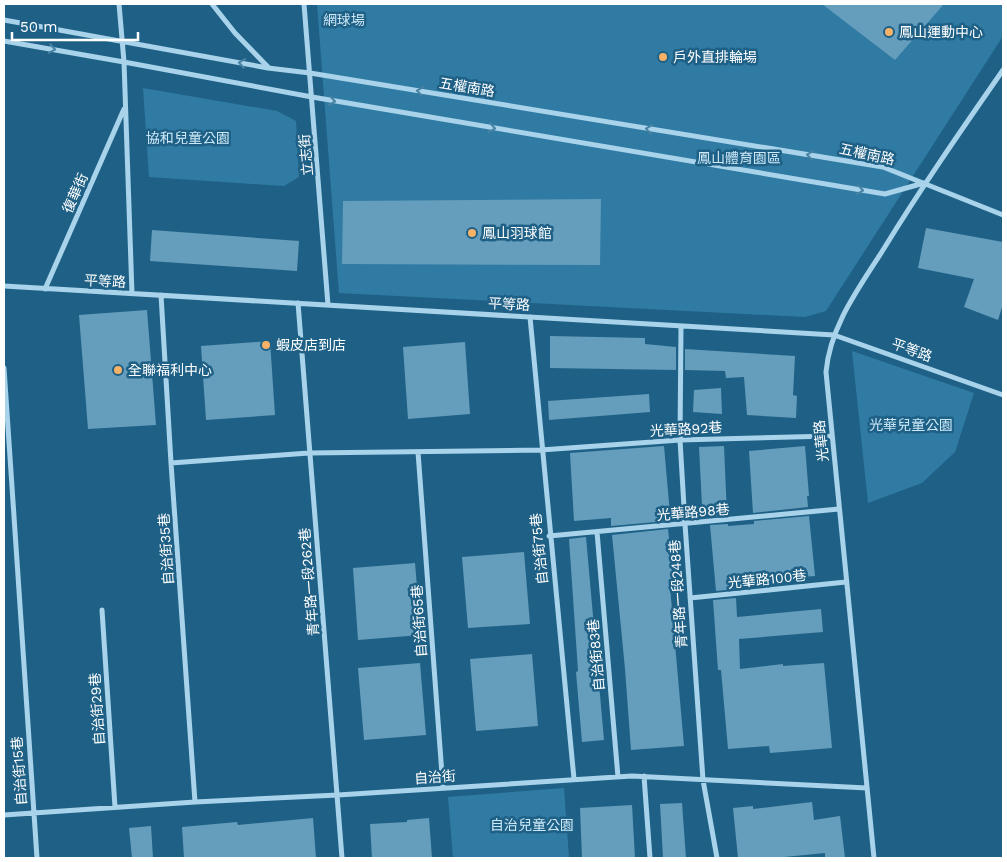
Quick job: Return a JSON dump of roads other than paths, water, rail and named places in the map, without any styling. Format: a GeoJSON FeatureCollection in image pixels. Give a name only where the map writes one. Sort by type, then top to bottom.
{"type":"FeatureCollection","features":[{"type":"Feature","properties":{"kind":"street","name":"復華街"},"geometry":{"type":"LineString","coordinates":[[119,4],[126,106],[132,294]]}},
{"type":"Feature","properties":{"kind":"street"},"geometry":{"type":"LineString","coordinates":[[212,4],[234,33],[268,68]]}},
{"type":"Feature","properties":{"kind":"street","name":"立志街"},"geometry":{"type":"LineString","coordinates":[[304,4],[328,305]]}},
{"type":"Feature","properties":{"kind":"street","name":"五權南路"},"geometry":{"type":"LineString","coordinates":[[4,20],[268,68],[310,73],[883,167],[1003,215]]}},
{"type":"Feature","properties":{"kind":"street"},"geometry":{"type":"LineString","coordinates":[[4,41],[312,97],[885,194],[925,183]]}},
{"type":"Feature","properties":{"kind":"street","name":"光華路"},"geometry":{"type":"LineString","coordinates":[[874,858],[826,372],[827,356],[834,335],[852,300],[925,183],[1003,70]]}},
{"type":"Feature","properties":{"kind":"street","name":"復華街"},"geometry":{"type":"LineString","coordinates":[[45,289],[126,106]]}},
{"type":"Feature","properties":{"kind":"street","name":"平等路"},"geometry":{"type":"LineString","coordinates":[[4,286],[834,335],[1003,395]]}},
{"type":"Feature","properties":{"kind":"street","name":"自治街35巷"},"geometry":{"type":"LineString","coordinates":[[161,296],[195,802]]}},
{"type":"Feature","properties":{"kind":"street","name":"青年路一段262巷"},"geometry":{"type":"LineString","coordinates":[[298,303],[342,858]]}},
{"type":"Feature","properties":{"kind":"street","name":"自治街75巷"},"geometry":{"type":"LineString","coordinates":[[530,317],[549,536],[574,780]]}},
{"type":"Feature","properties":{"kind":"street","name":"青年路一段248巷"},"geometry":{"type":"LineString","coordinates":[[681,326],[680,440],[690,598],[704,780],[718,858]]}},
{"type":"Feature","properties":{"kind":"street","name":"自治街15巷"},"geometry":{"type":"LineString","coordinates":[[4,368],[36,858]]}},
{"type":"Feature","properties":{"kind":"street","name":"光華路92巷"},"geometry":{"type":"LineString","coordinates":[[171,463],[309,453],[542,450],[680,440],[832,436]]}},
{"type":"Feature","properties":{"kind":"street","name":"自治街65巷"},"geometry":{"type":"LineString","coordinates":[[418,452],[443,788]]}},
{"type":"Feature","properties":{"kind":"street","name":"光華路98巷"},"geometry":{"type":"LineString","coordinates":[[549,536],[839,509]]}},
{"type":"Feature","properties":{"kind":"street","name":"自治街83巷"},"geometry":{"type":"LineString","coordinates":[[598,532],[618,777]]}},
{"type":"Feature","properties":{"kind":"street","name":"光華路100巷"},"geometry":{"type":"LineString","coordinates":[[690,598],[846,582]]}},
{"type":"Feature","properties":{"kind":"street","name":"自治街29巷"},"geometry":{"type":"LineString","coordinates":[[102,610],[115,807]]}},
{"type":"Feature","properties":{"kind":"street"},"geometry":{"type":"LineString","coordinates":[[644,776],[650,858]]}},
{"type":"Feature","properties":{"kind":"street","name":"自治街"},"geometry":{"type":"LineString","coordinates":[[4,816],[115,807],[644,776],[867,788]]}},
{"type":"Feature","properties":{"kind":"place","name":"鳳山運動中心"},"geometry":{"type":"Point","coordinates":[889,32]}},
{"type":"Feature","properties":{"kind":"place","name":"戶外直排輪場"},"geometry":{"type":"Point","coordinates":[663,57]}},
{"type":"Feature","properties":{"kind":"place","name":"鳳山羽球館"},"geometry":{"type":"Point","coordinates":[472,233]}},
{"type":"Feature","properties":{"kind":"place","name":"蝦皮店到店"},"geometry":{"type":"Point","coordinates":[266,345]}},
{"type":"Feature","properties":{"kind":"place","name":"全聯福利中心"},"geometry":{"type":"Point","coordinates":[118,370]}},
{"type":"Feature","properties":{"kind":"park label","name":"網球場"},"geometry":{"type":"Point","coordinates":[344,20]}},
{"type":"Feature","properties":{"kind":"park label","name":"協和兒童公園"},"geometry":{"type":"Point","coordinates":[188,138]}},
{"type":"Feature","properties":{"kind":"park label","name":"鳳山體育園區"},"geometry":{"type":"Point","coordinates":[739,158]}},
{"type":"Feature","properties":{"kind":"park label","name":"光華兒童公園"},"geometry":{"type":"Point","coordinates":[911,425]}},
{"type":"Feature","properties":{"kind":"park label","name":"自治兒童公園"},"geometry":{"type":"Point","coordinates":[532,825]}}]}
